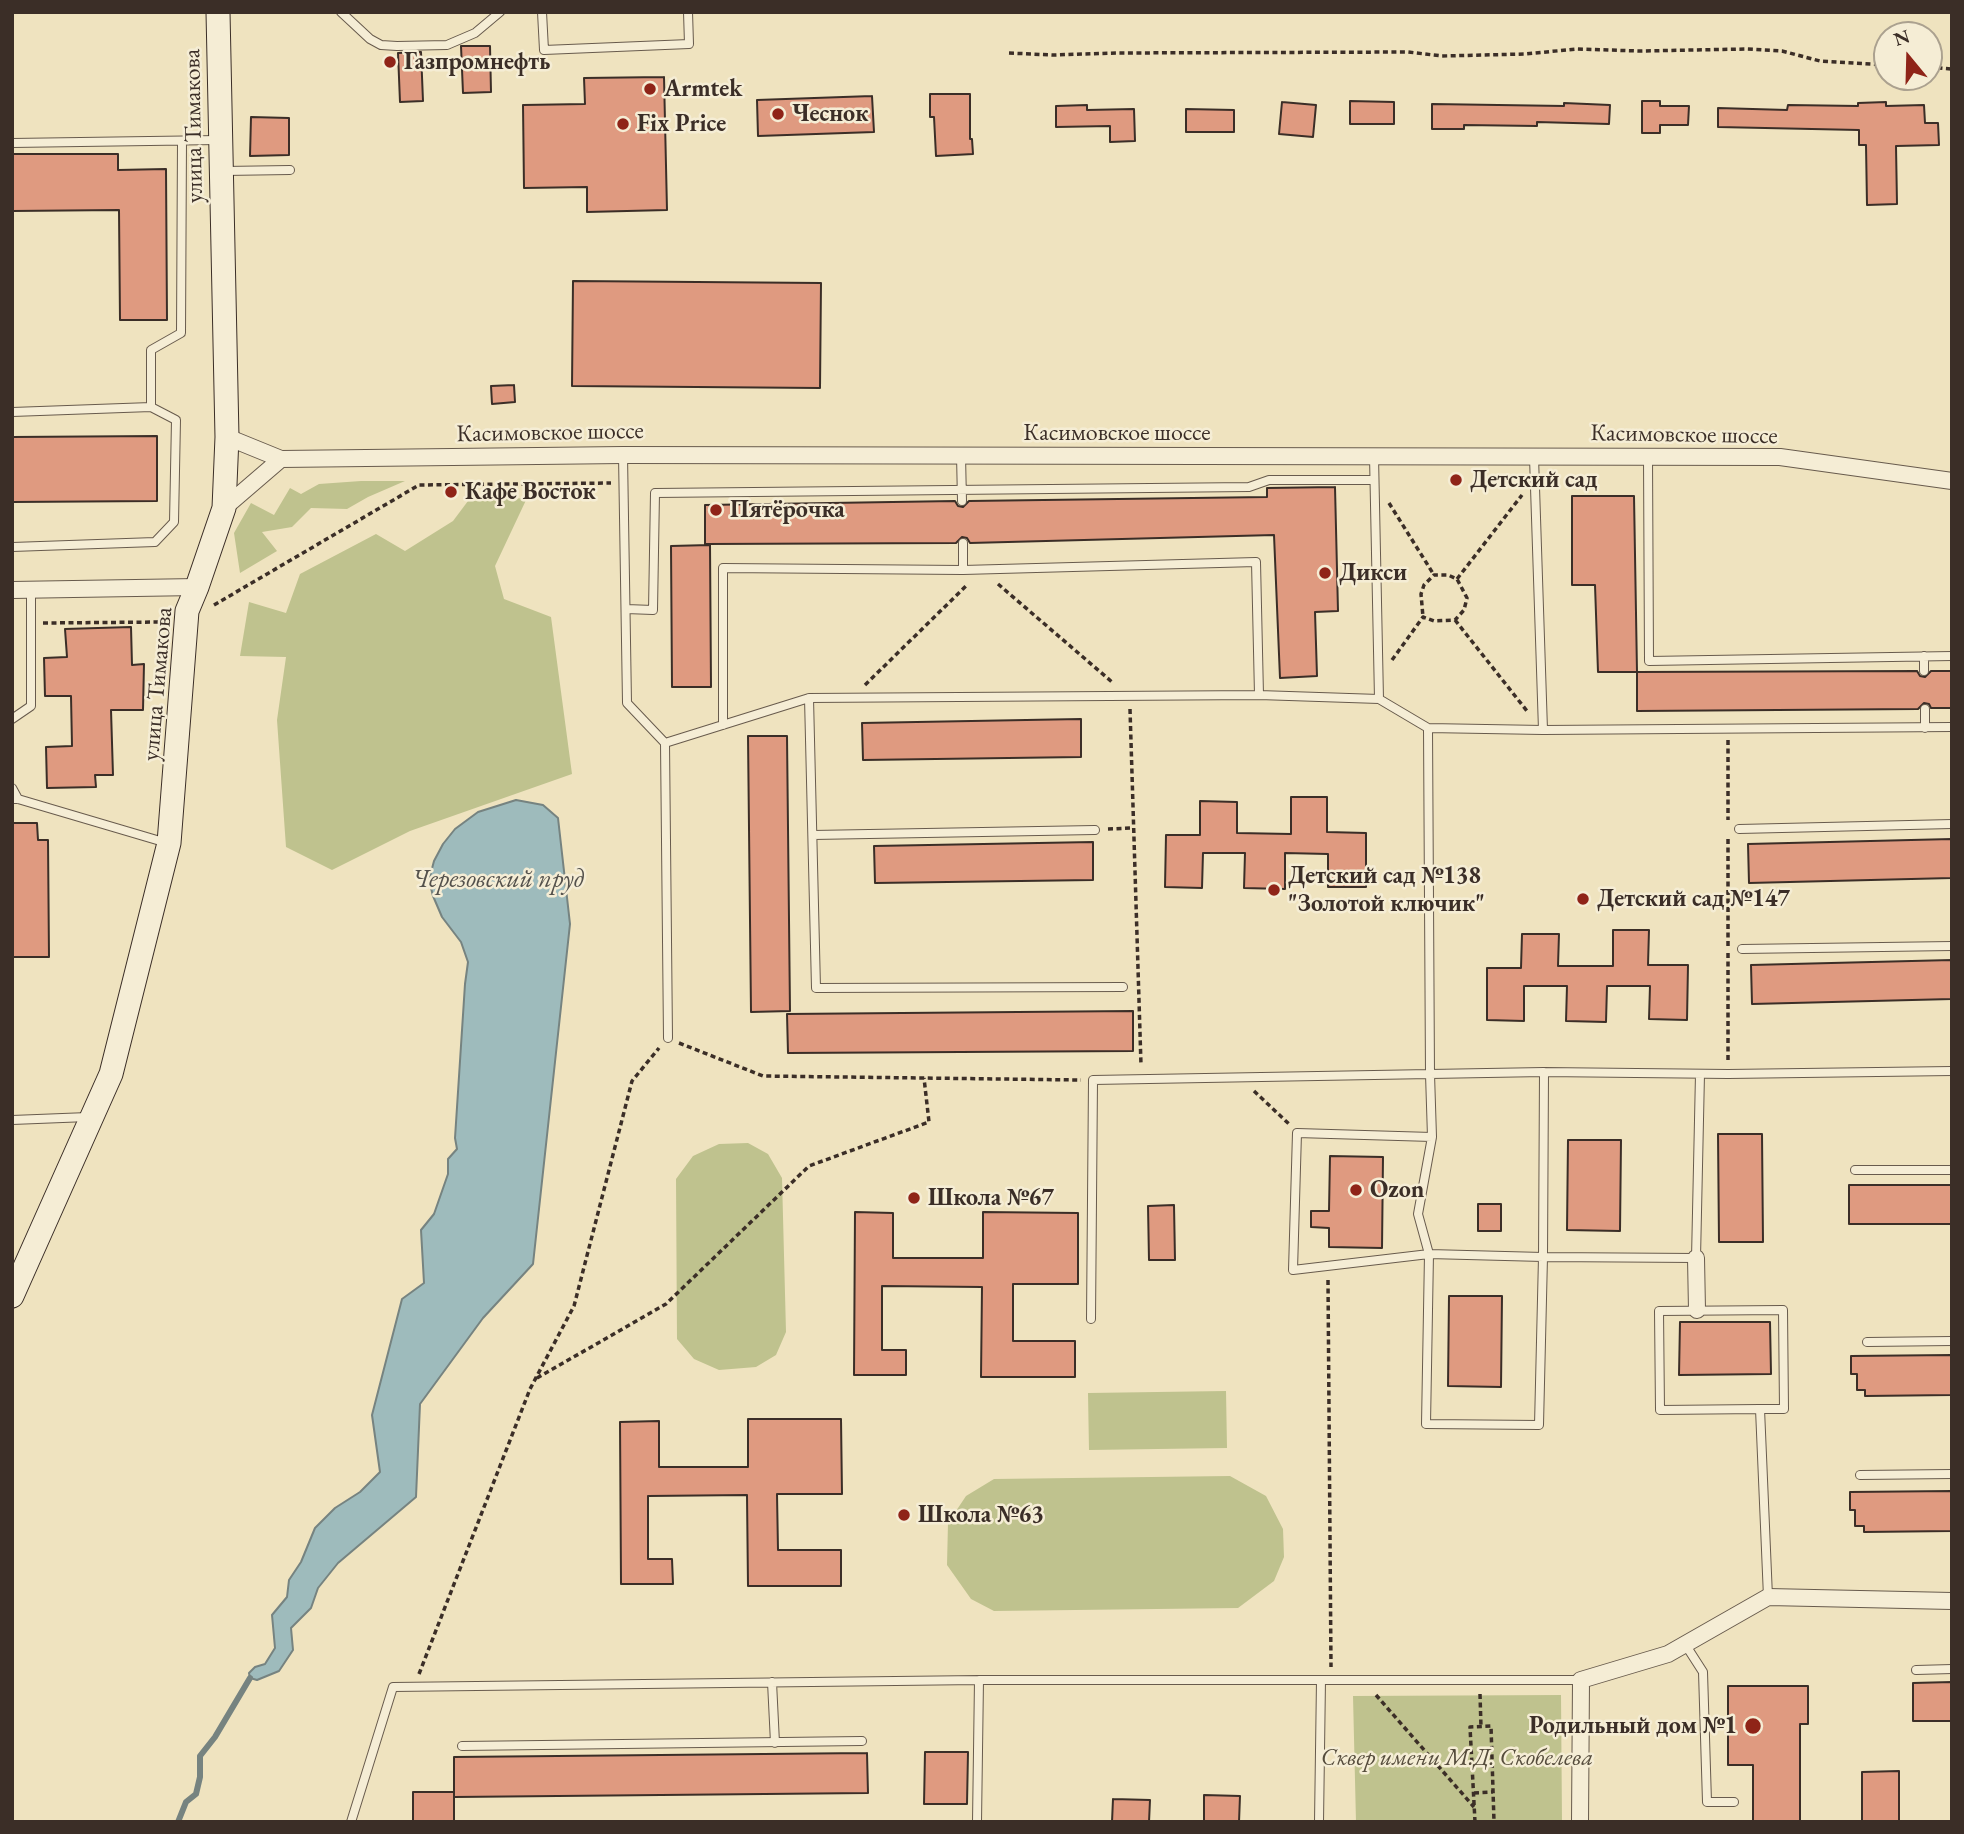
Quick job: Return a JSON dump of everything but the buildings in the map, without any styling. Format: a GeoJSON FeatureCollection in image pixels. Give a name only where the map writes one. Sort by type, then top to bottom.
{"type":"FeatureCollection","features":[{"type":"Feature","properties":{"kind":"street","name":"улица Тимакова"},"geometry":{"type":"LineString","coordinates":[[12,1296],[111,1073],[170,843],[187,611],[224,508],[227,437],[218,12]]}},
{"type":"Feature","properties":{"kind":"street","name":"Касимовское шоссе"},"geometry":{"type":"LineString","coordinates":[[227,437],[281,459],[623,455],[1780,457],[1952,481]]}},
{"type":"Feature","properties":{"kind":"street"},"geometry":{"type":"LineString","coordinates":[[224,508],[281,459]]}},
{"type":"Feature","properties":{"kind":"street"},"geometry":{"type":"LineString","coordinates":[[12,590],[197,587]]}},
{"type":"Feature","properties":{"kind":"street"},"geometry":{"type":"LineString","coordinates":[[1696,1258],[1697,1310]]}},
{"type":"Feature","properties":{"kind":"street"},"geometry":{"type":"LineString","coordinates":[[1580,1822],[1581,1680],[1668,1654],[1768,1597],[1952,1601]]}},
{"type":"Feature","properties":{"kind":"lane"},"geometry":{"type":"LineString","coordinates":[[341,12],[370,40],[381,45],[397,46],[447,45],[475,33],[500,12]]}},
{"type":"Feature","properties":{"kind":"lane"},"geometry":{"type":"LineString","coordinates":[[542,12],[544,50],[689,44],[688,12]]}},
{"type":"Feature","properties":{"kind":"lane"},"geometry":{"type":"LineString","coordinates":[[12,143],[221,140]]}},
{"type":"Feature","properties":{"kind":"lane"},"geometry":{"type":"LineString","coordinates":[[151,407],[152,350],[181,333],[183,141]]}},
{"type":"Feature","properties":{"kind":"lane"},"geometry":{"type":"LineString","coordinates":[[221,171],[290,170]]}},
{"type":"Feature","properties":{"kind":"lane"},"geometry":{"type":"LineString","coordinates":[[12,412],[151,407],[176,420],[174,522],[155,542],[12,547]]}},
{"type":"Feature","properties":{"kind":"lane"},"geometry":{"type":"LineString","coordinates":[[623,455],[628,703],[666,743],[668,1038]]}},
{"type":"Feature","properties":{"kind":"lane"},"geometry":{"type":"LineString","coordinates":[[961,455],[962,501]]}},
{"type":"Feature","properties":{"kind":"lane"},"geometry":{"type":"LineString","coordinates":[[1374,456],[1379,699]]}},
{"type":"Feature","properties":{"kind":"lane"},"geometry":{"type":"LineString","coordinates":[[1534,457],[1543,730]]}},
{"type":"Feature","properties":{"kind":"lane"},"geometry":{"type":"LineString","coordinates":[[1648,457],[1649,661],[1952,656]]}},
{"type":"Feature","properties":{"kind":"lane"},"geometry":{"type":"LineString","coordinates":[[626,609],[653,610],[654,493],[1249,487],[1269,480],[1374,480]]}},
{"type":"Feature","properties":{"kind":"lane"},"geometry":{"type":"LineString","coordinates":[[963,543],[963,570]]}},
{"type":"Feature","properties":{"kind":"lane"},"geometry":{"type":"LineString","coordinates":[[723,725],[723,568],[982,570],[1256,562],[1259,695]]}},
{"type":"Feature","properties":{"kind":"lane"},"geometry":{"type":"LineString","coordinates":[[12,719],[31,706],[31,589]]}},
{"type":"Feature","properties":{"kind":"lane"},"geometry":{"type":"LineString","coordinates":[[1924,656],[1924,671]]}},
{"type":"Feature","properties":{"kind":"lane"},"geometry":{"type":"LineString","coordinates":[[666,743],[809,698],[1259,695],[1379,699],[1428,728],[1728,730],[1952,727]]}},
{"type":"Feature","properties":{"kind":"lane"},"geometry":{"type":"LineString","coordinates":[[809,698],[816,988],[1123,987]]}},
{"type":"Feature","properties":{"kind":"lane"},"geometry":{"type":"LineString","coordinates":[[1925,709],[1925,728]]}},
{"type":"Feature","properties":{"kind":"lane"},"geometry":{"type":"LineString","coordinates":[[1428,728],[1432,1137],[1418,1214],[1429,1254],[1426,1424],[1539,1425],[1544,1072]]}},
{"type":"Feature","properties":{"kind":"lane"},"geometry":{"type":"LineString","coordinates":[[12,788],[15,799],[170,843]]}},
{"type":"Feature","properties":{"kind":"lane"},"geometry":{"type":"LineString","coordinates":[[1739,829],[1952,824]]}},
{"type":"Feature","properties":{"kind":"lane"},"geometry":{"type":"LineString","coordinates":[[813,835],[1095,830]]}},
{"type":"Feature","properties":{"kind":"lane"},"geometry":{"type":"LineString","coordinates":[[1742,949],[1952,946]]}},
{"type":"Feature","properties":{"kind":"lane"},"geometry":{"type":"LineString","coordinates":[[1091,1319],[1093,1080],[1430,1073],[1728,1074],[1952,1071]]}},
{"type":"Feature","properties":{"kind":"lane"},"geometry":{"type":"LineString","coordinates":[[1432,1137],[1297,1133],[1293,1270],[1429,1254],[1696,1258],[1700,1074]]}},
{"type":"Feature","properties":{"kind":"lane"},"geometry":{"type":"LineString","coordinates":[[12,1120],[91,1117]]}},
{"type":"Feature","properties":{"kind":"lane"},"geometry":{"type":"LineString","coordinates":[[1855,1170],[1952,1170]]}},
{"type":"Feature","properties":{"kind":"lane"},"geometry":{"type":"LineString","coordinates":[[1783,1310],[1784,1409],[1760,1409],[1660,1410],[1659,1311],[1783,1310]]}},
{"type":"Feature","properties":{"kind":"lane"},"geometry":{"type":"LineString","coordinates":[[1867,1342],[1952,1341]]}},
{"type":"Feature","properties":{"kind":"lane"},"geometry":{"type":"LineString","coordinates":[[1760,1409],[1768,1597]]}},
{"type":"Feature","properties":{"kind":"lane"},"geometry":{"type":"LineString","coordinates":[[1860,1475],[1952,1474]]}},
{"type":"Feature","properties":{"kind":"lane"},"geometry":{"type":"LineString","coordinates":[[1685,1644],[1703,1672],[1707,1802],[1734,1802]]}},
{"type":"Feature","properties":{"kind":"lane"},"geometry":{"type":"LineString","coordinates":[[1916,1670],[1952,1670]]}},
{"type":"Feature","properties":{"kind":"lane"},"geometry":{"type":"LineString","coordinates":[[351,1822],[393,1686],[979,1679],[1581,1680]]}},
{"type":"Feature","properties":{"kind":"lane"},"geometry":{"type":"LineString","coordinates":[[977,1822],[979,1679]]}},
{"type":"Feature","properties":{"kind":"lane"},"geometry":{"type":"LineString","coordinates":[[1319,1822],[1321,1680]]}},
{"type":"Feature","properties":{"kind":"lane"},"geometry":{"type":"LineString","coordinates":[[772,1682],[775,1742]]}},
{"type":"Feature","properties":{"kind":"lane"},"geometry":{"type":"LineString","coordinates":[[462,1745],[862,1741]]}},
{"type":"Feature","properties":{"kind":"path"},"geometry":{"type":"LineString","coordinates":[[1009,53],[1053,55],[1116,52],[1408,52],[1442,56],[1525,54],[1577,49],[1747,49],[1782,51],[1820,61],[1873,64]]}},
{"type":"Feature","properties":{"kind":"path"},"geometry":{"type":"LineString","coordinates":[[1457,579],[1535,477]]}},
{"type":"Feature","properties":{"kind":"path"},"geometry":{"type":"LineString","coordinates":[[1374,480],[1434,575]]}},
{"type":"Feature","properties":{"kind":"path"},"geometry":{"type":"LineString","coordinates":[[31,623],[186,622],[419,485],[624,483]]}},
{"type":"Feature","properties":{"kind":"path"},"geometry":{"type":"LineString","coordinates":[[851,698],[982,570],[1129,697],[1141,1079]]}},
{"type":"Feature","properties":{"kind":"path"},"geometry":{"type":"LineString","coordinates":[[1379,678],[1423,617],[1421,594],[1424,585],[1434,575],[1448,575],[1457,579],[1467,598],[1464,610],[1455,620],[1433,621],[1423,617]]}},
{"type":"Feature","properties":{"kind":"path"},"geometry":{"type":"LineString","coordinates":[[1455,620],[1543,730]]}},
{"type":"Feature","properties":{"kind":"path"},"geometry":{"type":"LineString","coordinates":[[1728,730],[1728,1074]]}},
{"type":"Feature","properties":{"kind":"path"},"geometry":{"type":"LineString","coordinates":[[1095,830],[1133,828]]}},
{"type":"Feature","properties":{"kind":"path"},"geometry":{"type":"LineString","coordinates":[[415,1686],[535,1380],[574,1306],[632,1081],[668,1038],[763,1076],[1093,1080]]}},
{"type":"Feature","properties":{"kind":"path"},"geometry":{"type":"LineString","coordinates":[[1240,1077],[1297,1133]]}},
{"type":"Feature","properties":{"kind":"path"},"geometry":{"type":"LineString","coordinates":[[535,1380],[666,1304],[809,1166],[929,1122],[924,1078]]}},
{"type":"Feature","properties":{"kind":"path"},"geometry":{"type":"LineString","coordinates":[[1328,1266],[1331,1680]]}},
{"type":"Feature","properties":{"kind":"path"},"geometry":{"type":"LineString","coordinates":[[1363,1680],[1474,1807]]}},
{"type":"Feature","properties":{"kind":"path"},"geometry":{"type":"LineString","coordinates":[[1480,1680],[1481,1727]]}},
{"type":"Feature","properties":{"kind":"path"},"geometry":{"type":"LineString","coordinates":[[1475,1822],[1470,1727],[1491,1726],[1494,1822]]}},
{"type":"Feature","properties":{"kind":"path"},"geometry":{"type":"LineString","coordinates":[[1474,1793],[1493,1792]]}},
{"type":"Feature","properties":{"kind":"green space"},"geometry":{"type":"Polygon","coordinates":[[[405,481],[347,509],[311,508],[292,527],[262,532],[277,551],[240,573],[234,533],[251,503],[274,515],[290,488],[301,494],[319,484],[405,481]]]}},
{"type":"Feature","properties":{"kind":"green space"},"geometry":{"type":"Polygon","coordinates":[[[527,498],[495,566],[504,599],[551,617],[572,774],[410,831],[332,870],[286,847],[277,720],[286,657],[240,656],[249,602],[286,613],[300,574],[376,534],[405,551],[453,521],[468,501],[527,498]]]}},
{"type":"Feature","properties":{"kind":"green space"},"geometry":{"type":"Polygon","coordinates":[[[748,1143],[768,1154],[782,1178],[786,1332],[776,1355],[756,1367],[719,1370],[694,1359],[677,1339],[676,1179],[693,1156],[719,1144],[748,1143]]]}},
{"type":"Feature","properties":{"kind":"green space"},"geometry":{"type":"Polygon","coordinates":[[[1226,1391],[1227,1448],[1089,1450],[1088,1393],[1226,1391]]]}},
{"type":"Feature","properties":{"kind":"green space"},"geometry":{"type":"Polygon","coordinates":[[[1230,1476],[1266,1496],[1283,1529],[1284,1557],[1274,1581],[1238,1608],[994,1611],[971,1599],[947,1565],[948,1523],[966,1496],[994,1479],[1230,1476]]]}},
{"type":"Feature","properties":{"kind":"green space","name":"Сквер имени М.Д. Скобелева"},"geometry":{"type":"Polygon","coordinates":[[[1561,1695],[1562,1822],[1356,1822],[1353,1696],[1561,1695]]]}},
{"type":"Feature","properties":{"kind":"water","name":"Черезовский пруд"},"geometry":{"type":"Polygon","coordinates":[[[516,800],[543,805],[558,818],[570,924],[533,1264],[483,1318],[420,1404],[416,1497],[338,1563],[318,1588],[311,1608],[291,1628],[293,1650],[279,1671],[257,1680],[250,1678],[249,1673],[255,1667],[265,1664],[275,1648],[272,1615],[287,1597],[289,1580],[301,1562],[315,1528],[380,1472],[372,1415],[402,1299],[424,1283],[421,1230],[434,1214],[448,1174],[448,1159],[457,1149],[455,1138],[468,962],[461,942],[442,917],[429,880],[434,861],[455,829],[478,812],[516,800]]]}},
{"type":"Feature","properties":{"kind":"waterway"},"geometry":{"type":"LineString","coordinates":[[178,1822],[186,1802],[196,1794],[200,1777],[200,1756],[215,1737],[250,1678]]}},
{"type":"Feature","properties":{"kind":"place","name":"Газпромнефть"},"geometry":{"type":"Point","coordinates":[390,62]}},
{"type":"Feature","properties":{"kind":"place","name":"Armtek"},"geometry":{"type":"Point","coordinates":[650,89]}},
{"type":"Feature","properties":{"kind":"place","name":"Чеснок"},"geometry":{"type":"Point","coordinates":[778,114]}},
{"type":"Feature","properties":{"kind":"place","name":"Fix Price"},"geometry":{"type":"Point","coordinates":[623,124]}},
{"type":"Feature","properties":{"kind":"place","name":"Детский сад"},"geometry":{"type":"Point","coordinates":[1456,480]}},
{"type":"Feature","properties":{"kind":"place","name":"Кафе Восток"},"geometry":{"type":"Point","coordinates":[451,492]}},
{"type":"Feature","properties":{"kind":"place","name":"Пятёрочка"},"geometry":{"type":"Point","coordinates":[716,510]}},
{"type":"Feature","properties":{"kind":"place","name":"Дикси"},"geometry":{"type":"Point","coordinates":[1325,573]}},
{"type":"Feature","properties":{"kind":"place","name":"Детский сад №138 \"Золотой ключик\""},"geometry":{"type":"Point","coordinates":[1274,890]}},
{"type":"Feature","properties":{"kind":"place","name":"Детский сад №147"},"geometry":{"type":"Point","coordinates":[1583,899]}},
{"type":"Feature","properties":{"kind":"place","name":"Ozon"},"geometry":{"type":"Point","coordinates":[1356,1190]}},
{"type":"Feature","properties":{"kind":"place","name":"Школа №67"},"geometry":{"type":"Point","coordinates":[914,1198]}},
{"type":"Feature","properties":{"kind":"place","name":"Школа №63"},"geometry":{"type":"Point","coordinates":[904,1515]}},
{"type":"Feature","properties":{"kind":"place","name":"Родильный дом №1"},"geometry":{"type":"Point","coordinates":[1753,1726]}}]}
